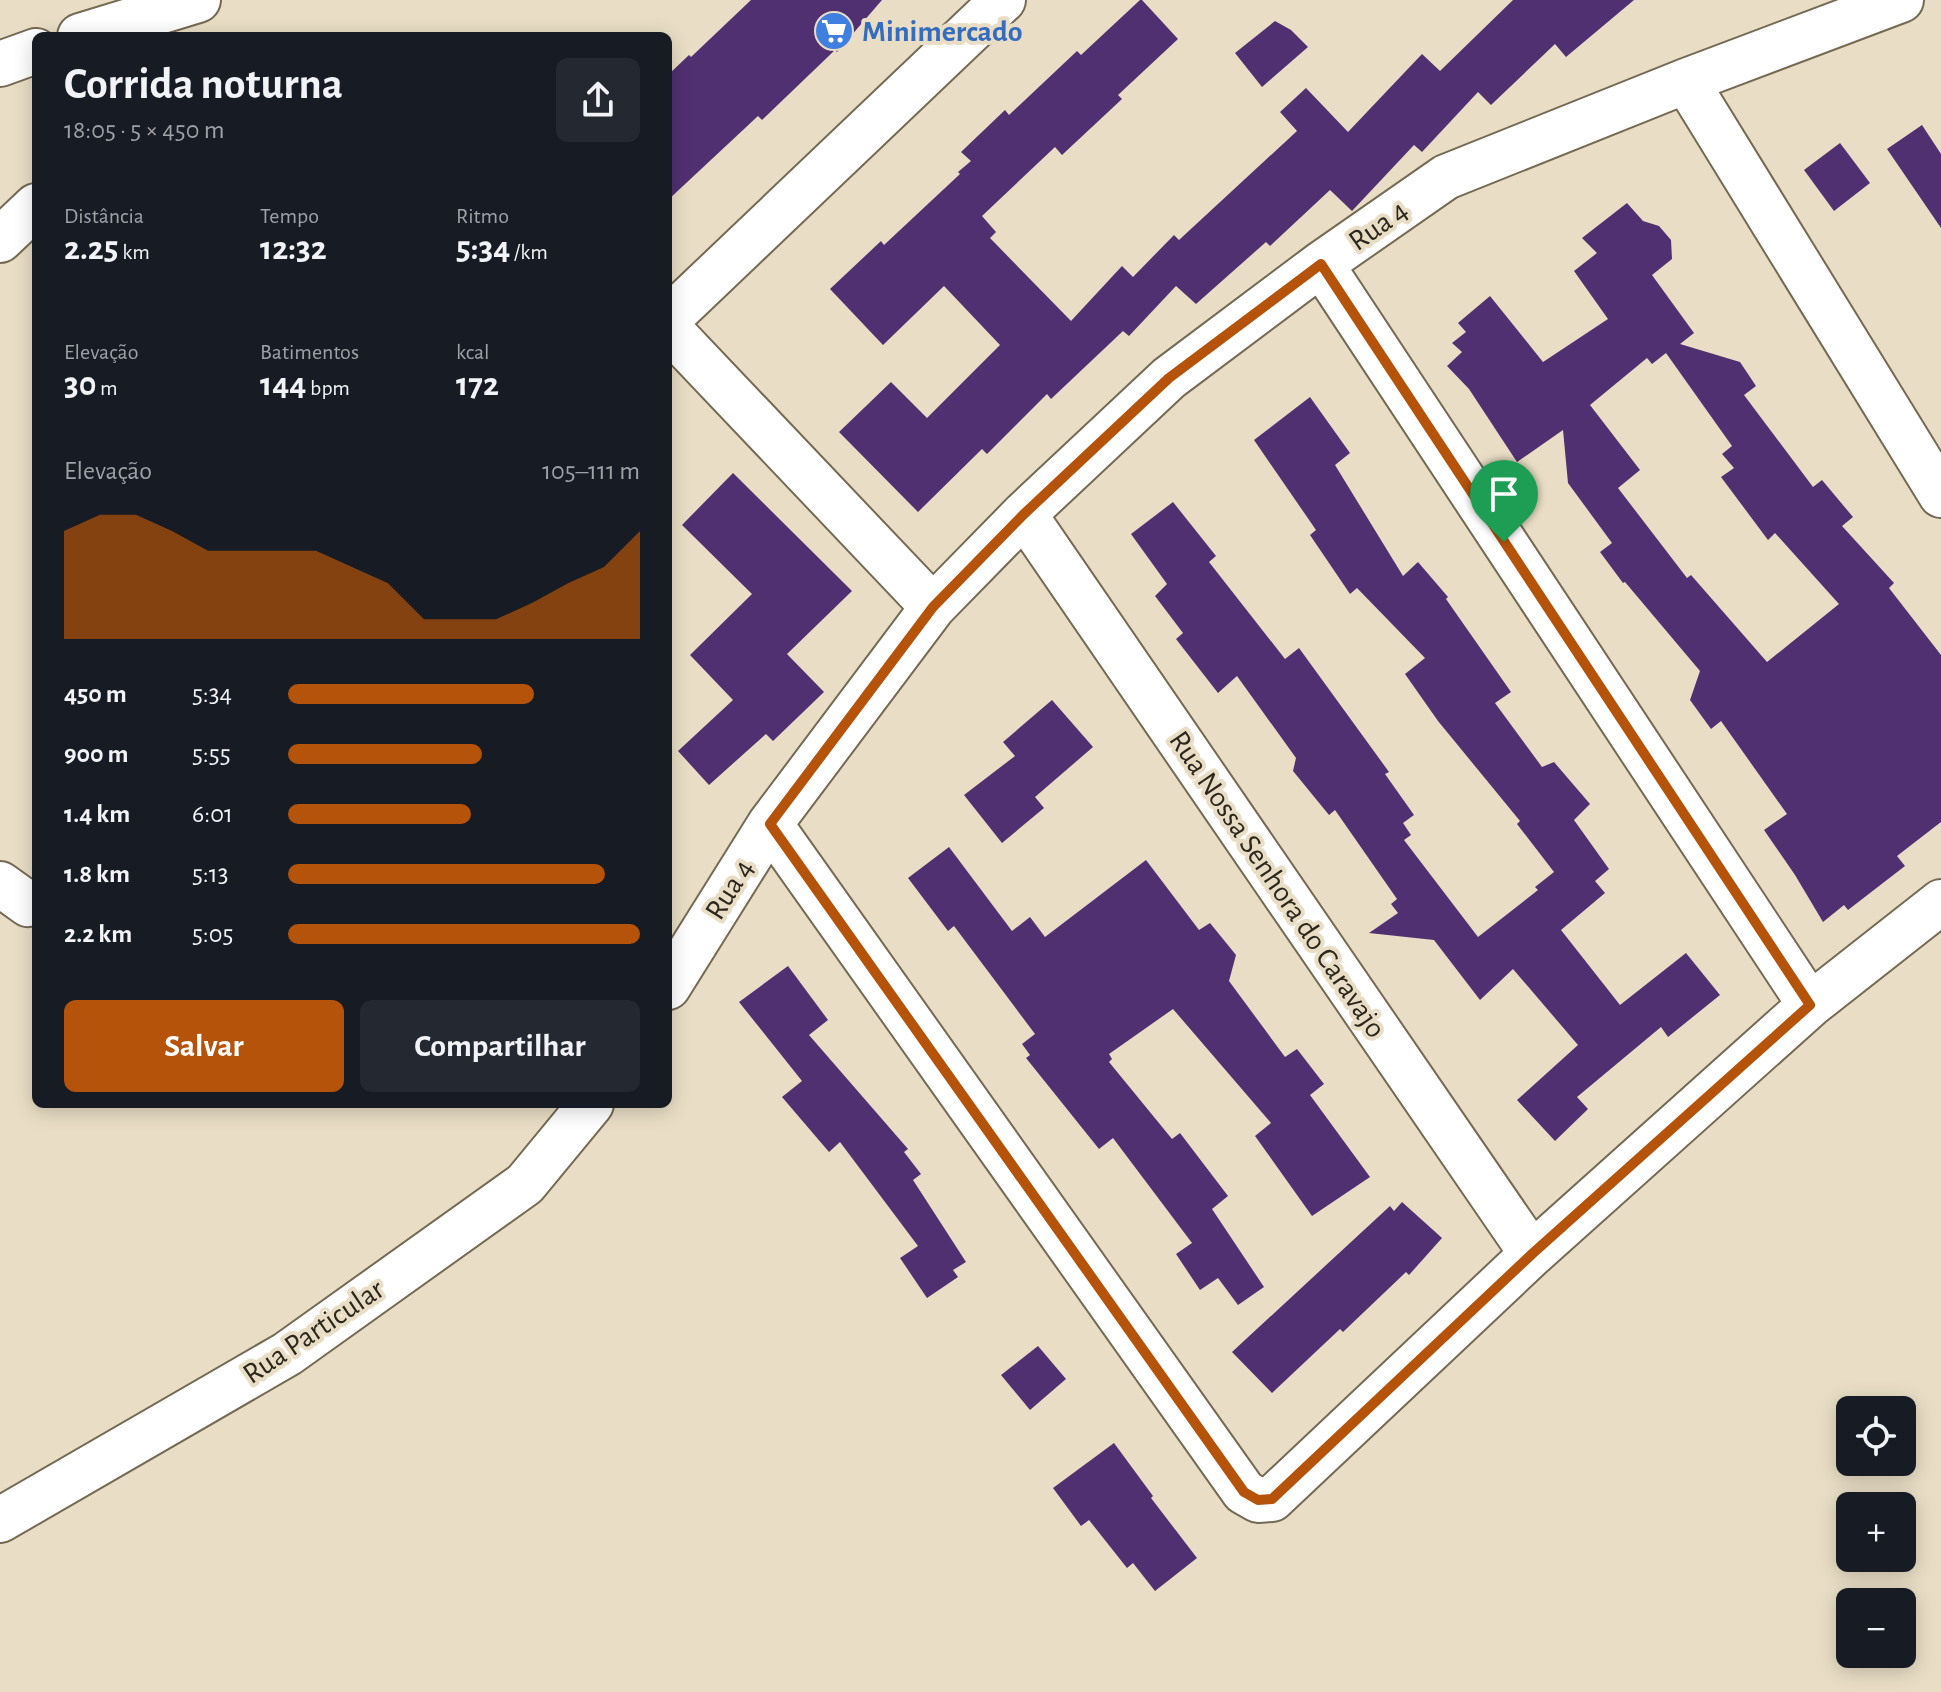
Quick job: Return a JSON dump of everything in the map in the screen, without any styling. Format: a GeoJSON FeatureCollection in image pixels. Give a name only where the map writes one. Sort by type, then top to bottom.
{"type":"FeatureCollection","features":[{"type":"Feature","properties":{"kind":"street"},"geometry":{"type":"LineString","coordinates":[[93,32],[198,0]]}},
{"type":"Feature","properties":{"kind":"street"},"geometry":{"type":"LineString","coordinates":[[198,32],[226,0]]}},
{"type":"Feature","properties":{"kind":"street"},"geometry":{"type":"LineString","coordinates":[[672,315],[1003,0]]}},
{"type":"Feature","properties":{"kind":"street","name":"Rua 4"},"geometry":{"type":"LineString","coordinates":[[672,981],[770,824],[933,607],[1024,514],[1169,378],[1321,264],[1446,177],[1686,81],[1901,0]]}},
{"type":"Feature","properties":{"kind":"street"},"geometry":{"type":"LineString","coordinates":[[0,64],[32,52]]}},
{"type":"Feature","properties":{"kind":"street"},"geometry":{"type":"LineString","coordinates":[[1686,81],[1941,495]]}},
{"type":"Feature","properties":{"kind":"street"},"geometry":{"type":"LineString","coordinates":[[0,240],[32,210]]}},
{"type":"Feature","properties":{"kind":"street"},"geometry":{"type":"LineString","coordinates":[[1321,264],[1810,1005]]}},
{"type":"Feature","properties":{"kind":"street"},"geometry":{"type":"LineString","coordinates":[[672,332],[933,607]]}},
{"type":"Feature","properties":{"kind":"street","name":"Rua Nossa Senhora do Caravajo"},"geometry":{"type":"LineString","coordinates":[[1024,514],[1532,1254]]}},
{"type":"Feature","properties":{"kind":"street"},"geometry":{"type":"LineString","coordinates":[[770,824],[1244,1492],[1258,1500],[1272,1499],[1532,1254],[1810,1005],[1941,902]]}},
{"type":"Feature","properties":{"kind":"street"},"geometry":{"type":"LineString","coordinates":[[0,884],[28,904],[32,902]]}},
{"type":"Feature","properties":{"kind":"street","name":"Rua Particular"},"geometry":{"type":"LineString","coordinates":[[1,1519],[287,1354],[525,1184],[588,1108]]}},
{"type":"Feature","properties":{"kind":"building"},"geometry":{"type":"Polygon","coordinates":[[[751,0],[882,0],[837,52],[835,50],[762,120],[758,116],[672,196],[672,71],[689,55],[691,57],[751,0]]]}},
{"type":"Feature","properties":{"kind":"building"},"geometry":{"type":"Polygon","coordinates":[[[1140,0],[1178,39],[1118,95],[1122,99],[1062,155],[1055,147],[982,216],[996,232],[990,238],[1071,321],[1122,266],[1133,277],[1174,235],[1179,240],[1297,131],[1280,112],[1306,88],[1348,132],[1422,54],[1440,71],[1513,0],[1634,0],[1566,57],[1555,44],[1491,105],[1478,92],[1422,152],[1414,145],[1352,211],[1330,190],[1270,246],[1266,242],[1196,304],[1176,286],[1129,336],[1123,331],[1051,399],[1047,394],[987,454],[982,449],[918,512],[839,432],[891,382],[927,418],[1000,345],[944,286],[883,345],[830,289],[881,241],[884,245],[960,174],[958,172],[971,161],[961,152],[1005,110],[1009,115],[1077,51],[1081,55],[1140,0]]]}},
{"type":"Feature","properties":{"kind":"building"},"geometry":{"type":"Polygon","coordinates":[[[1275,21],[1291,30],[1308,47],[1262,87],[1235,53],[1275,21]]]}},
{"type":"Feature","properties":{"kind":"building"},"geometry":{"type":"Polygon","coordinates":[[[1922,125],[1941,154],[1941,228],[1887,149],[1922,125]]]}},
{"type":"Feature","properties":{"kind":"building"},"geometry":{"type":"Polygon","coordinates":[[[1840,143],[1870,183],[1834,211],[1804,170],[1840,143]]]}},
{"type":"Feature","properties":{"kind":"building"},"geometry":{"type":"Polygon","coordinates":[[[1627,203],[1643,221],[1659,226],[1671,240],[1672,259],[1652,275],[1694,333],[1680,344],[1740,362],[1756,386],[1744,395],[1813,487],[1822,480],[1853,517],[1842,526],[1894,583],[1889,588],[1941,655],[1941,822],[1897,856],[1905,866],[1848,910],[1844,905],[1823,922],[1764,830],[1787,814],[1721,721],[1711,729],[1690,700],[1700,671],[1600,552],[1612,543],[1568,483],[1563,430],[1517,462],[1469,389],[1447,366],[1462,352],[1452,343],[1466,332],[1458,323],[1490,296],[1543,362],[1608,319],[1574,271],[1597,253],[1582,238],[1627,203]],[[1666,353],[1652,364],[1647,358],[1590,405],[1640,470],[1618,488],[1687,578],[1691,575],[1767,662],[1839,604],[1775,533],[1768,540],[1721,477],[1734,468],[1722,454],[1732,446],[1666,353]]]}},
{"type":"Feature","properties":{"kind":"building"},"geometry":{"type":"Polygon","coordinates":[[[1310,397],[1350,453],[1335,465],[1403,576],[1418,562],[1448,597],[1446,599],[1511,692],[1495,703],[1542,767],[1554,762],[1590,804],[1574,820],[1609,869],[1595,881],[1605,893],[1561,930],[1620,1005],[1686,953],[1720,995],[1668,1037],[1661,1027],[1577,1097],[1588,1109],[1555,1141],[1517,1100],[1578,1045],[1513,969],[1480,1000],[1434,940],[1369,933],[1398,913],[1391,904],[1397,899],[1335,810],[1329,815],[1293,771],[1296,758],[1237,676],[1218,693],[1176,639],[1183,633],[1155,596],[1167,584],[1131,534],[1173,502],[1216,556],[1209,562],[1285,659],[1299,648],[1389,772],[1385,774],[1414,815],[1403,823],[1411,835],[1404,840],[1478,937],[1538,890],[1535,887],[1554,872],[1517,824],[1520,821],[1438,721],[1405,674],[1425,658],[1357,588],[1350,594],[1310,535],[1316,530],[1254,440],[1310,397]]]}},
{"type":"Feature","properties":{"kind":"building"},"geometry":{"type":"Polygon","coordinates":[[[733,473],[852,591],[787,654],[824,692],[773,741],[766,734],[709,785],[678,751],[733,700],[690,655],[752,594],[682,525],[733,473]]]}},
{"type":"Feature","properties":{"kind":"building"},"geometry":{"type":"Polygon","coordinates":[[[1052,700],[1093,747],[1035,797],[1044,808],[1002,843],[964,795],[1015,756],[1003,742],[1052,700]]]}},
{"type":"Feature","properties":{"kind":"building"},"geometry":{"type":"Polygon","coordinates":[[[949,847],[1012,931],[1030,917],[1045,937],[1146,860],[1199,930],[1210,923],[1236,955],[1229,981],[1285,1057],[1297,1049],[1324,1084],[1310,1095],[1370,1177],[1312,1216],[1255,1136],[1271,1123],[1173,1009],[1109,1054],[1112,1059],[1109,1062],[1172,1139],[1180,1133],[1228,1196],[1212,1209],[1264,1287],[1238,1305],[1218,1278],[1200,1290],[1176,1254],[1192,1243],[1113,1138],[1099,1149],[1026,1058],[1030,1055],[1022,1044],[1035,1034],[954,926],[948,931],[908,878],[949,847]]]}},
{"type":"Feature","properties":{"kind":"building"},"geometry":{"type":"Polygon","coordinates":[[[788,966],[828,1020],[809,1035],[908,1149],[904,1152],[921,1174],[913,1180],[966,1262],[953,1270],[958,1277],[927,1298],[900,1258],[918,1246],[840,1142],[829,1152],[782,1097],[802,1081],[739,1002],[788,966]]]}},
{"type":"Feature","properties":{"kind":"building"},"geometry":{"type":"Polygon","coordinates":[[[1402,1202],[1442,1238],[1409,1275],[1406,1272],[1272,1393],[1232,1352],[1390,1206],[1394,1211],[1402,1202]]]}},
{"type":"Feature","properties":{"kind":"building"},"geometry":{"type":"Polygon","coordinates":[[[1038,1346],[1066,1379],[1030,1410],[1001,1375],[1038,1346]]]}},
{"type":"Feature","properties":{"kind":"building"},"geometry":{"type":"Polygon","coordinates":[[[1114,1443],[1197,1558],[1155,1591],[1133,1563],[1127,1568],[1089,1520],[1081,1526],[1053,1488],[1114,1443]]]}},
{"type":"Feature","properties":{"kind":"place","name":"Minimercado"},"geometry":{"type":"Point","coordinates":[834,31]}},
{"type":"Feature","properties":{"kind":"route"},"geometry":{"type":"LineString","coordinates":[[1321,264],[1504,542],[1810,1005],[1532,1254],[1272,1499],[1258,1500],[1244,1492],[770,824],[933,607],[1024,514],[1169,378],[1321,264]]}}]}
